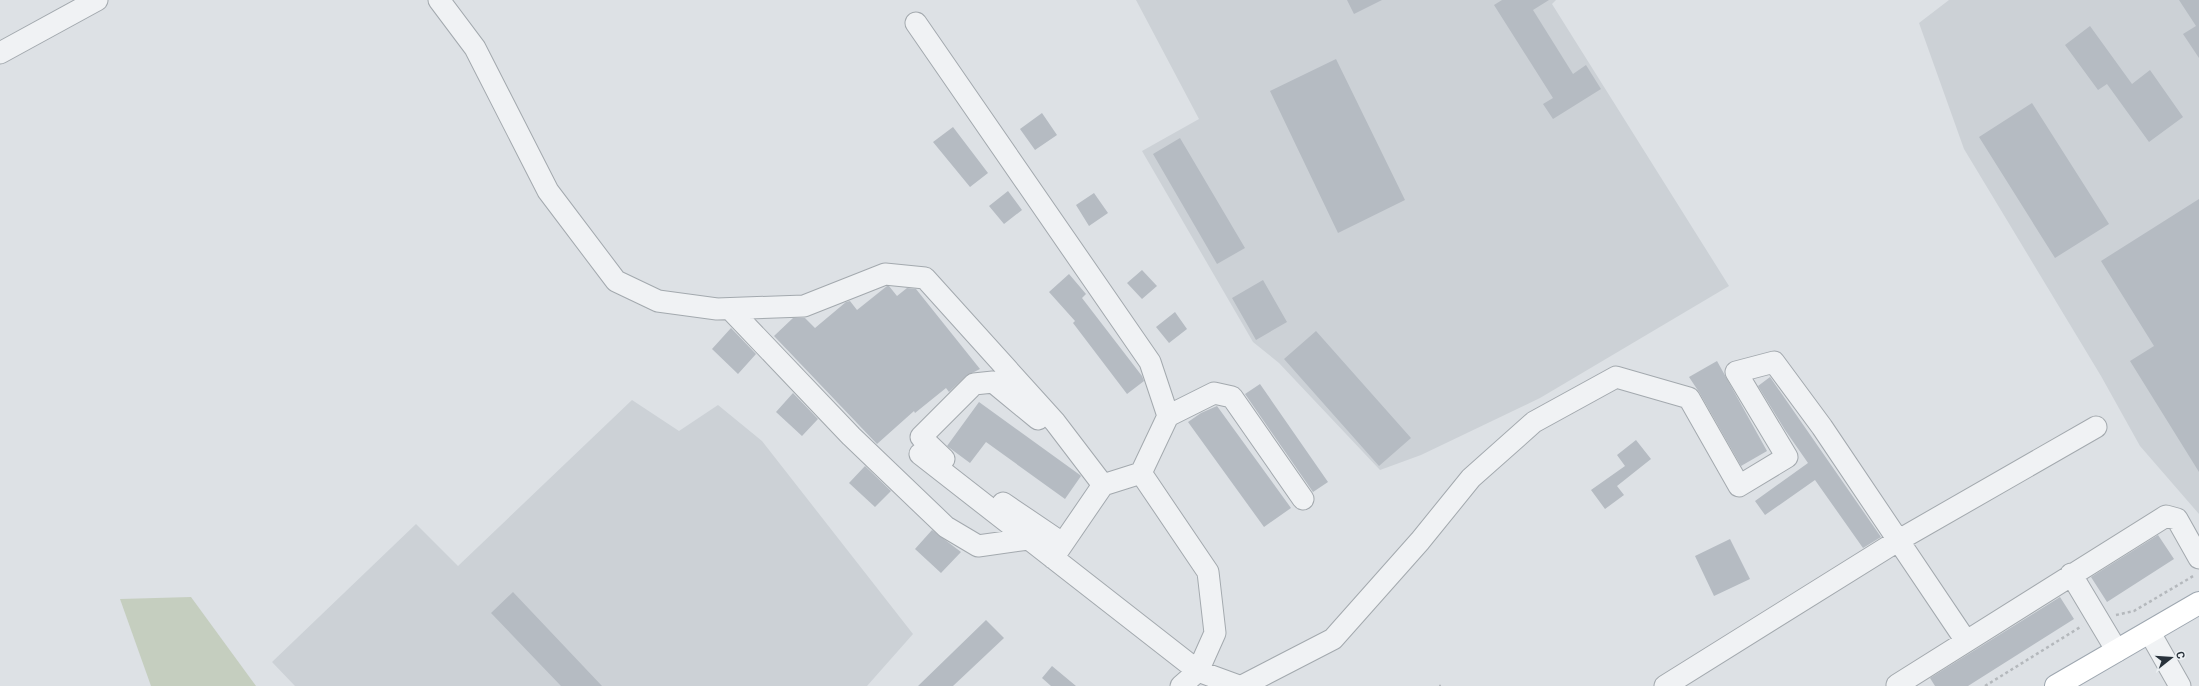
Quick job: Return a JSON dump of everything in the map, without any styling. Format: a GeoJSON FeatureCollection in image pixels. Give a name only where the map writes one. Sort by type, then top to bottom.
{"type":"FeatureCollection","features":[{"type":"Feature","properties":{"kind":"main road"},"geometry":{"type":"LineString","coordinates":[[2056,686],[2150,633],[2199,603]]}},
{"type":"Feature","properties":{"kind":"street"},"geometry":{"type":"LineString","coordinates":[[0,53],[97,0]]}},
{"type":"Feature","properties":{"kind":"street"},"geometry":{"type":"LineString","coordinates":[[439,0],[475,48],[548,191],[616,281],[658,301],[717,309],[730,309],[804,306],[885,274],[925,278],[1055,422],[1103,485]]}},
{"type":"Feature","properties":{"kind":"street"},"geometry":{"type":"LineString","coordinates":[[916,23],[1150,362],[1168,416]]}},
{"type":"Feature","properties":{"kind":"street"},"geometry":{"type":"LineString","coordinates":[[730,309],[850,436],[946,527],[978,546],[1028,539]]}},
{"type":"Feature","properties":{"kind":"street"},"geometry":{"type":"LineString","coordinates":[[1075,448],[993,382],[974,384],[921,437],[928,446],[1058,551],[1198,671],[1249,685],[1333,639],[1420,541],[1471,478],[1534,422],[1616,377],[1689,398],[1739,486],[1787,457],[1736,372],[1774,362],[1900,540],[1966,641]]}},
{"type":"Feature","properties":{"kind":"street"},"geometry":{"type":"LineString","coordinates":[[1058,551],[1103,485],[1141,473],[1168,416],[1214,393],[1232,396],[1303,499]]}},
{"type":"Feature","properties":{"kind":"street"},"geometry":{"type":"LineString","coordinates":[[1665,686],[1900,540],[2096,427]]}},
{"type":"Feature","properties":{"kind":"street"},"geometry":{"type":"LineString","coordinates":[[920,454],[1028,539],[1058,551]]}},
{"type":"Feature","properties":{"kind":"street"},"geometry":{"type":"LineString","coordinates":[[1141,473],[1208,572],[1215,633],[1198,671],[1181,686]]}},
{"type":"Feature","properties":{"kind":"street"},"geometry":{"type":"LineString","coordinates":[[1897,686],[2071,574],[2166,516],[2177,519],[2199,558]]}},
{"type":"Feature","properties":{"kind":"street"},"geometry":{"type":"LineString","coordinates":[[2071,574],[2117,651]]}},
{"type":"Feature","properties":{"kind":"street"},"geometry":{"type":"LineString","coordinates":[[2150,633],[2180,686]]}},
{"type":"Feature","properties":{"kind":"shaded area"},"geometry":{"type":"Polygon","coordinates":[[[1136,0],[1556,0],[1552,4],[1729,286],[1540,398],[1421,455],[1380,470],[1279,363],[1253,342],[1142,151],[1199,119],[1136,0]]]}},
{"type":"Feature","properties":{"kind":"shaded area"},"geometry":{"type":"Polygon","coordinates":[[[1949,0],[2199,0],[2199,514],[2140,446],[2101,376],[1964,149],[1919,23],[1949,0]]]}},
{"type":"Feature","properties":{"kind":"shaded area"},"geometry":{"type":"Polygon","coordinates":[[[632,400],[679,431],[718,405],[762,441],[913,634],[867,686],[295,686],[272,662],[416,524],[458,566],[632,400]]]}},
{"type":"Feature","properties":{"kind":"green space"},"geometry":{"type":"Polygon","coordinates":[[[191,597],[256,686],[151,686],[120,599],[191,597]]]}},
{"type":"Feature","properties":{"kind":"building"},"geometry":{"type":"Polygon","coordinates":[[[1347,0],[1382,0],[1354,14],[1347,0]]]}},
{"type":"Feature","properties":{"kind":"building"},"geometry":{"type":"Polygon","coordinates":[[[1502,0],[1549,0],[1533,10],[1573,74],[1586,65],[1601,89],[1553,119],[1543,104],[1553,98],[1494,5],[1502,0]]]}},
{"type":"Feature","properties":{"kind":"building"},"geometry":{"type":"Polygon","coordinates":[[[2179,0],[2199,0],[2199,58],[2183,34],[2196,26],[2179,0]]]}},
{"type":"Feature","properties":{"kind":"building"},"geometry":{"type":"Polygon","coordinates":[[[2090,26],[2132,84],[2150,70],[2183,117],[2149,142],[2107,84],[2098,90],[2065,45],[2090,26]]]}},
{"type":"Feature","properties":{"kind":"building"},"geometry":{"type":"Polygon","coordinates":[[[1336,59],[1405,200],[1338,233],[1270,91],[1336,59]]]}},
{"type":"Feature","properties":{"kind":"building"},"geometry":{"type":"Polygon","coordinates":[[[2032,103],[2109,224],[2055,258],[1979,137],[2032,103]]]}},
{"type":"Feature","properties":{"kind":"building"},"geometry":{"type":"Polygon","coordinates":[[[1042,113],[1057,135],[1035,150],[1020,129],[1042,113]]]}},
{"type":"Feature","properties":{"kind":"building"},"geometry":{"type":"Polygon","coordinates":[[[953,127],[988,173],[970,187],[933,142],[953,127]]]}},
{"type":"Feature","properties":{"kind":"building"},"geometry":{"type":"Polygon","coordinates":[[[1180,138],[1245,248],[1217,264],[1153,154],[1180,138]]]}},
{"type":"Feature","properties":{"kind":"building"},"geometry":{"type":"Polygon","coordinates":[[[1008,191],[1022,210],[1004,224],[989,206],[1008,191]]]}},
{"type":"Feature","properties":{"kind":"building"},"geometry":{"type":"Polygon","coordinates":[[[1094,193],[1108,213],[1089,226],[1076,205],[1094,193]]]}},
{"type":"Feature","properties":{"kind":"building"},"geometry":{"type":"Polygon","coordinates":[[[2199,199],[2199,472],[2130,361],[2154,346],[2101,261],[2199,199]]]}},
{"type":"Feature","properties":{"kind":"building"},"geometry":{"type":"Polygon","coordinates":[[[1142,270],[1157,286],[1142,299],[1127,283],[1142,270]]]}},
{"type":"Feature","properties":{"kind":"building"},"geometry":{"type":"Polygon","coordinates":[[[1069,274],[1086,294],[1082,298],[1142,376],[1144,381],[1127,394],[1073,323],[1075,321],[1049,292],[1069,274]]]}},
{"type":"Feature","properties":{"kind":"building"},"geometry":{"type":"Polygon","coordinates":[[[1263,280],[1287,322],[1256,340],[1232,298],[1263,280]]]}},
{"type":"Feature","properties":{"kind":"building"},"geometry":{"type":"Polygon","coordinates":[[[889,286],[897,296],[907,288],[916,289],[980,369],[966,376],[949,392],[946,388],[915,413],[914,411],[877,444],[774,336],[793,318],[805,318],[815,328],[846,302],[850,301],[857,310],[889,286]]]}},
{"type":"Feature","properties":{"kind":"building"},"geometry":{"type":"Polygon","coordinates":[[[1175,312],[1187,329],[1169,343],[1156,327],[1175,312]]]}},
{"type":"Feature","properties":{"kind":"building"},"geometry":{"type":"Polygon","coordinates":[[[731,328],[756,354],[738,374],[712,349],[731,328]]]}},
{"type":"Feature","properties":{"kind":"building"},"geometry":{"type":"Polygon","coordinates":[[[1316,331],[1411,438],[1379,466],[1284,359],[1316,331]]]}},
{"type":"Feature","properties":{"kind":"building"},"geometry":{"type":"Polygon","coordinates":[[[1717,361],[1767,451],[1741,466],[1689,377],[1717,361]]]}},
{"type":"Feature","properties":{"kind":"building"},"geometry":{"type":"Polygon","coordinates":[[[1770,377],[1881,537],[1863,548],[1815,480],[1765,515],[1755,501],[1808,463],[1785,430],[1758,386],[1770,377]]]}},
{"type":"Feature","properties":{"kind":"building"},"geometry":{"type":"Polygon","coordinates":[[[1260,384],[1328,482],[1313,492],[1245,394],[1260,384]]]}},
{"type":"Feature","properties":{"kind":"building"},"geometry":{"type":"Polygon","coordinates":[[[793,393],[818,419],[802,436],[776,412],[793,393]]]}},
{"type":"Feature","properties":{"kind":"building"},"geometry":{"type":"Polygon","coordinates":[[[979,402],[1081,476],[1065,499],[986,442],[970,463],[947,446],[979,402]]]}},
{"type":"Feature","properties":{"kind":"building"},"geometry":{"type":"Polygon","coordinates":[[[1217,406],[1291,508],[1264,527],[1188,422],[1201,413],[1217,406]]]}},
{"type":"Feature","properties":{"kind":"building"},"geometry":{"type":"Polygon","coordinates":[[[1636,440],[1651,459],[1617,486],[1624,495],[1605,509],[1591,490],[1625,466],[1617,455],[1636,440]]]}},
{"type":"Feature","properties":{"kind":"building"},"geometry":{"type":"Polygon","coordinates":[[[865,466],[891,491],[875,507],[849,483],[865,466]]]}},
{"type":"Feature","properties":{"kind":"building"},"geometry":{"type":"Polygon","coordinates":[[[932,530],[961,552],[941,573],[915,549],[932,530]]]}},
{"type":"Feature","properties":{"kind":"building"},"geometry":{"type":"Polygon","coordinates":[[[2158,535],[2174,559],[2107,602],[2091,577],[2158,535]]]}},
{"type":"Feature","properties":{"kind":"building"},"geometry":{"type":"Polygon","coordinates":[[[1730,539],[1750,579],[1714,596],[1695,556],[1730,539]]]}},
{"type":"Feature","properties":{"kind":"building"},"geometry":{"type":"Polygon","coordinates":[[[513,592],[602,686],[561,686],[491,613],[513,592]]]}},
{"type":"Feature","properties":{"kind":"building"},"geometry":{"type":"Polygon","coordinates":[[[2060,597],[2074,619],[1968,686],[1935,686],[1930,678],[2060,597]]]}},
{"type":"Feature","properties":{"kind":"building"},"geometry":{"type":"Polygon","coordinates":[[[986,620],[1004,638],[953,686],[918,686],[986,620]]]}},
{"type":"Feature","properties":{"kind":"building"},"geometry":{"type":"Polygon","coordinates":[[[1052,666],[1076,686],[1051,686],[1042,678],[1052,666]]]}}]}
